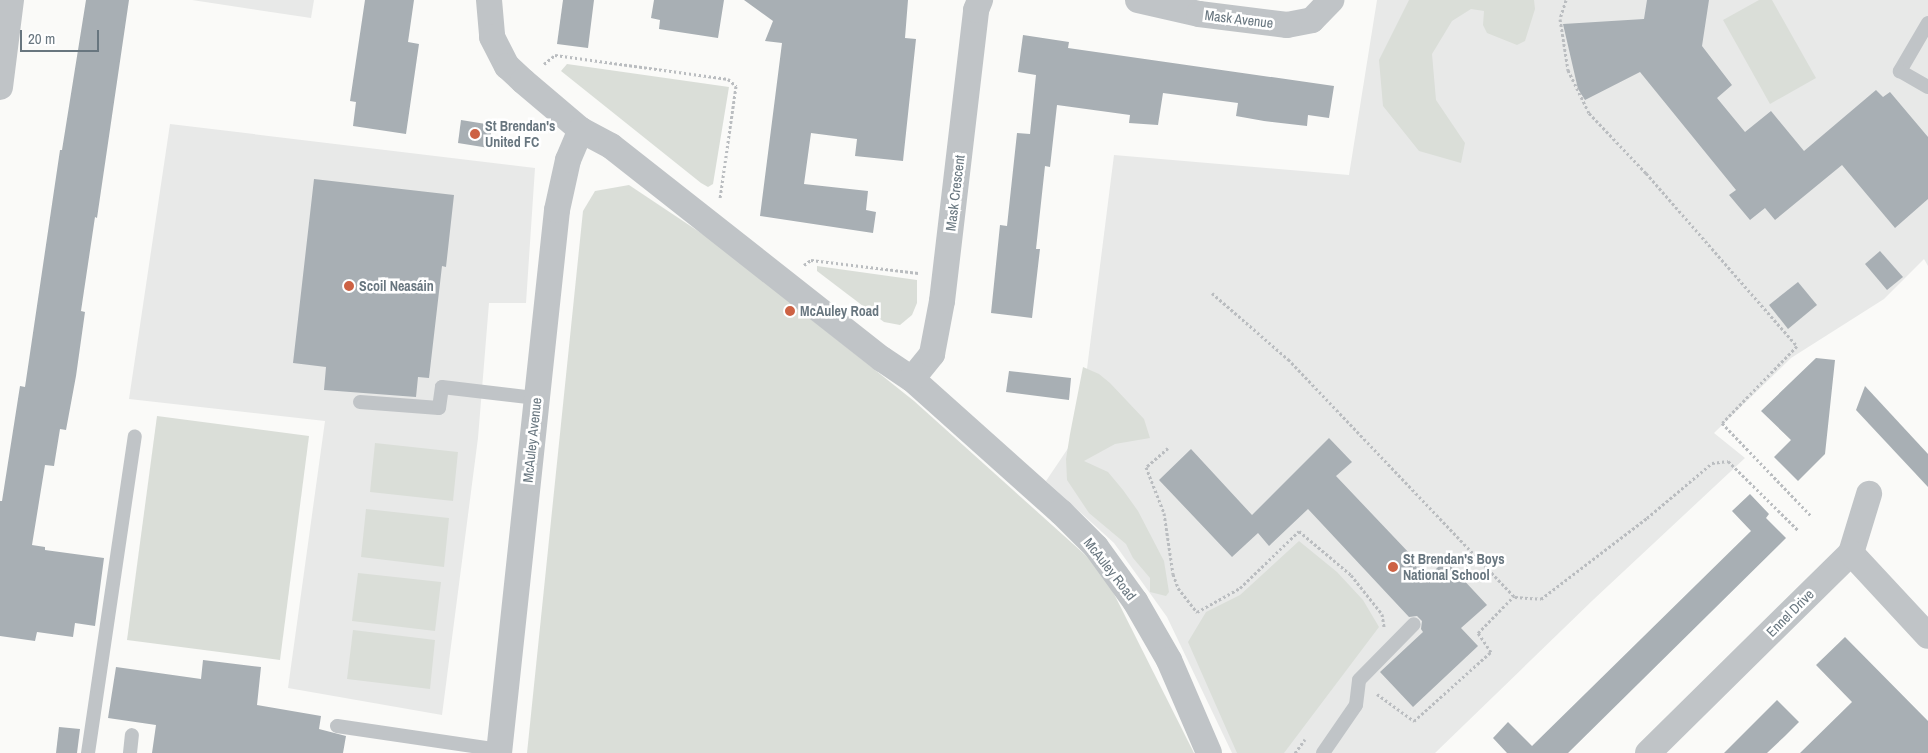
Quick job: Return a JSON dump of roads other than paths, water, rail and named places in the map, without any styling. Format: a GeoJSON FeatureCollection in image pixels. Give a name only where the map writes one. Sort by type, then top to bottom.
{"type":"FeatureCollection","features":[{"type":"Feature","properties":{"kind":"street"},"geometry":{"type":"LineString","coordinates":[[0,88],[11,0]]}},
{"type":"Feature","properties":{"kind":"street","name":"McAuley Road"},"geometry":{"type":"LineString","coordinates":[[489,0],[492,37],[507,66],[523,81],[581,130],[611,146],[882,359],[912,379],[943,409],[1061,512],[1096,547],[1135,600],[1169,660],[1209,753]]}},
{"type":"Feature","properties":{"kind":"street","name":"Mask Crescent"},"geometry":{"type":"LineString","coordinates":[[912,379],[932,354],[945,276],[976,10],[980,0]]}},
{"type":"Feature","properties":{"kind":"street","name":"Mask Avenue"},"geometry":{"type":"LineString","coordinates":[[1138,0],[1199,14],[1287,25],[1312,20],[1331,0]]}},
{"type":"Feature","properties":{"kind":"street","name":"McAuley Avenue"},"geometry":{"type":"LineString","coordinates":[[499,751],[557,210],[568,160],[581,130]]}},
{"type":"Feature","properties":{"kind":"street"},"geometry":{"type":"LineString","coordinates":[[1869,494],[1851,553],[1928,636]]}},
{"type":"Feature","properties":{"kind":"street","name":"Ennel Drive"},"geometry":{"type":"LineString","coordinates":[[1648,753],[1851,553]]}},
{"type":"Feature","properties":{"kind":"lane"},"geometry":{"type":"LineString","coordinates":[[1928,23],[1900,71],[1928,87]]}},
{"type":"Feature","properties":{"kind":"lane"},"geometry":{"type":"LineString","coordinates":[[360,402],[439,408],[442,387],[536,398]]}},
{"type":"Feature","properties":{"kind":"lane"},"geometry":{"type":"LineString","coordinates":[[88,753],[136,436]]}},
{"type":"Feature","properties":{"kind":"lane"},"geometry":{"type":"LineString","coordinates":[[1323,753],[1356,704],[1359,680],[1414,624]]}},
{"type":"Feature","properties":{"kind":"lane"},"geometry":{"type":"LineString","coordinates":[[337,726],[499,751]]}},
{"type":"Feature","properties":{"kind":"lane"},"geometry":{"type":"LineString","coordinates":[[130,753],[132,735]]}},
{"type":"Feature","properties":{"kind":"place","name":"St Brendan's United FC"},"geometry":{"type":"Point","coordinates":[475,134]}},
{"type":"Feature","properties":{"kind":"place","name":"Scoil Neasáin"},"geometry":{"type":"Point","coordinates":[349,286]}},
{"type":"Feature","properties":{"kind":"place","name":"McAuley Road"},"geometry":{"type":"Point","coordinates":[790,311]}},
{"type":"Feature","properties":{"kind":"place","name":"St Brendan's Boys National School"},"geometry":{"type":"Point","coordinates":[1393,567]}}]}
